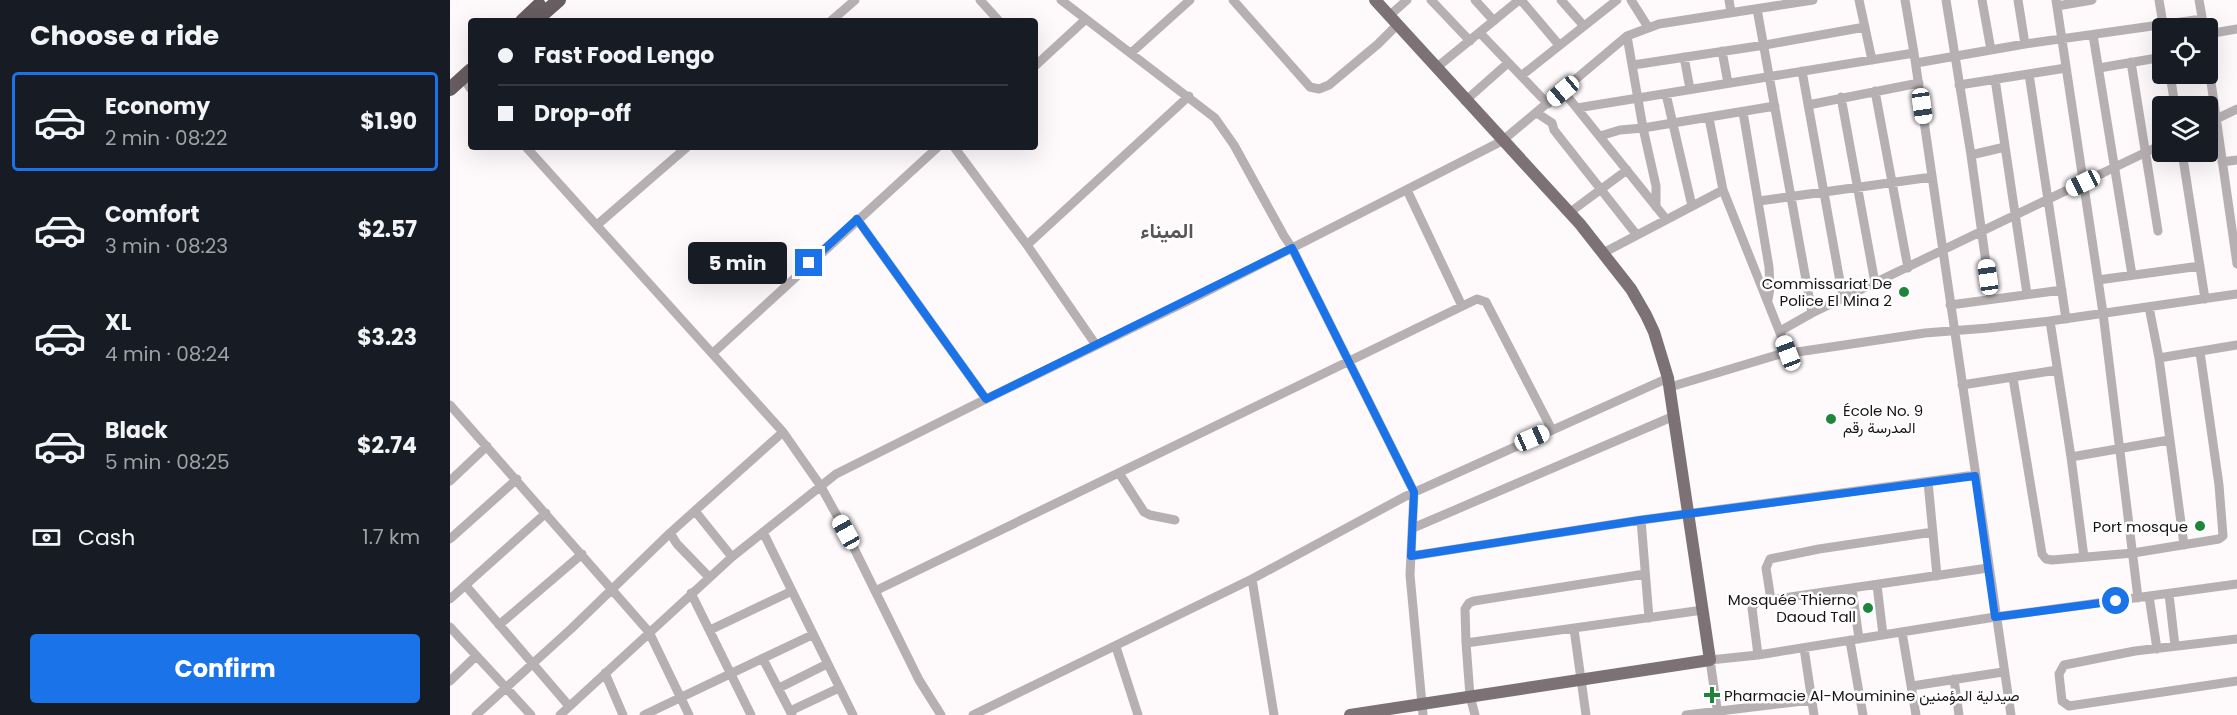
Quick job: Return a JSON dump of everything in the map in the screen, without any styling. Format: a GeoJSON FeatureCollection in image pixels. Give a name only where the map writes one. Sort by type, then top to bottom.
{"type":"FeatureCollection","features":[{"type":"Feature","properties":{"kind":"highway"},"geometry":{"type":"LineString","coordinates":[[525,18],[545,0]]}},
{"type":"Feature","properties":{"kind":"highway"},"geometry":{"type":"LineString","coordinates":[[538,18],[559,0]]}},
{"type":"Feature","properties":{"kind":"highway"},"geometry":{"type":"LineString","coordinates":[[450,89],[468,80]]}},
{"type":"Feature","properties":{"kind":"highway"},"geometry":{"type":"LineString","coordinates":[[450,99],[468,80]]}},
{"type":"Feature","properties":{"kind":"main road"},"geometry":{"type":"LineString","coordinates":[[1350,715],[1422,709],[1470,696],[1710,660],[1669,383],[1654,332],[1646,315],[1631,289],[1569,213],[1375,0]]}},
{"type":"Feature","properties":{"kind":"street"},"geometry":{"type":"LineString","coordinates":[[834,18],[855,0]]}},
{"type":"Feature","properties":{"kind":"street"},"geometry":{"type":"LineString","coordinates":[[980,0],[996,18]]}},
{"type":"Feature","properties":{"kind":"street"},"geometry":{"type":"LineString","coordinates":[[1061,0],[1215,118],[1234,145],[1292,248],[1350,361],[1414,492],[1410,574],[1422,709]]}},
{"type":"Feature","properties":{"kind":"street"},"geometry":{"type":"LineString","coordinates":[[1131,53],[1190,0]]}},
{"type":"Feature","properties":{"kind":"street"},"geometry":{"type":"LineString","coordinates":[[1233,0],[1310,87],[1319,89],[1329,85],[1370,51],[1407,0]]}},
{"type":"Feature","properties":{"kind":"street"},"geometry":{"type":"LineString","coordinates":[[1431,0],[1470,41]]}},
{"type":"Feature","properties":{"kind":"street"},"geometry":{"type":"LineString","coordinates":[[1475,0],[1494,21]]}},
{"type":"Feature","properties":{"kind":"street"},"geometry":{"type":"LineString","coordinates":[[1436,68],[1520,0],[1559,45]]}},
{"type":"Feature","properties":{"kind":"street"},"geometry":{"type":"LineString","coordinates":[[1561,0],[1583,25]]}},
{"type":"Feature","properties":{"kind":"street"},"geometry":{"type":"LineString","coordinates":[[1521,76],[1617,0]]}},
{"type":"Feature","properties":{"kind":"street"},"geometry":{"type":"LineString","coordinates":[[1631,0],[1648,27]]}},
{"type":"Feature","properties":{"kind":"street"},"geometry":{"type":"LineString","coordinates":[[1729,0],[1731,12]]}},
{"type":"Feature","properties":{"kind":"street"},"geometry":{"type":"LineString","coordinates":[[560,715],[709,577],[836,474],[1502,141],[1627,36],[1648,27],[1763,6],[1814,0]]}},
{"type":"Feature","properties":{"kind":"street"},"geometry":{"type":"LineString","coordinates":[[1859,0],[1872,60]]}},
{"type":"Feature","properties":{"kind":"street"},"geometry":{"type":"LineString","coordinates":[[1905,0],[2010,715]]}},
{"type":"Feature","properties":{"kind":"street"},"geometry":{"type":"LineString","coordinates":[[1946,0],[1991,299]]}},
{"type":"Feature","properties":{"kind":"street"},"geometry":{"type":"LineString","coordinates":[[1982,0],[1991,50]]}},
{"type":"Feature","properties":{"kind":"street"},"geometry":{"type":"LineString","coordinates":[[2018,0],[2025,44]]}},
{"type":"Feature","properties":{"kind":"street"},"geometry":{"type":"LineString","coordinates":[[2091,0],[2056,3],[2103,313],[2138,598]]}},
{"type":"Feature","properties":{"kind":"street"},"geometry":{"type":"LineString","coordinates":[[2159,0],[2162,18]]}},
{"type":"Feature","properties":{"kind":"street"},"geometry":{"type":"LineString","coordinates":[[2202,0],[2203,18]]}},
{"type":"Feature","properties":{"kind":"street"},"geometry":{"type":"LineString","coordinates":[[1763,6],[1765,45],[1770,77],[1812,313]]}},
{"type":"Feature","properties":{"kind":"street"},"geometry":{"type":"LineString","coordinates":[[1038,63],[1086,19]]}},
{"type":"Feature","properties":{"kind":"street"},"geometry":{"type":"LineString","coordinates":[[1577,108],[1872,60],[1955,56],[2152,26]]}},
{"type":"Feature","properties":{"kind":"street"},"geometry":{"type":"LineString","coordinates":[[1633,65],[1865,27]]}},
{"type":"Feature","properties":{"kind":"street"},"geometry":{"type":"LineString","coordinates":[[2218,32],[2237,29]]}},
{"type":"Feature","properties":{"kind":"street"},"geometry":{"type":"LineString","coordinates":[[1480,33],[1548,104]]}},
{"type":"Feature","properties":{"kind":"street"},"geometry":{"type":"LineString","coordinates":[[2093,34],[2132,275]]}},
{"type":"Feature","properties":{"kind":"street"},"geometry":{"type":"LineString","coordinates":[[1627,36],[1654,180],[1656,207]]}},
{"type":"Feature","properties":{"kind":"street"},"geometry":{"type":"LineString","coordinates":[[1722,51],[1728,83]]}},
{"type":"Feature","properties":{"kind":"street"},"geometry":{"type":"LineString","coordinates":[[1684,57],[1690,89]]}},
{"type":"Feature","properties":{"kind":"street"},"geometry":{"type":"LineString","coordinates":[[2099,68],[2152,59]]}},
{"type":"Feature","properties":{"kind":"street"},"geometry":{"type":"LineString","coordinates":[[2131,62],[2158,231]]}},
{"type":"Feature","properties":{"kind":"street"},"geometry":{"type":"LineString","coordinates":[[1466,101],[1508,63]]}},
{"type":"Feature","properties":{"kind":"street"},"geometry":{"type":"LineString","coordinates":[[1959,85],[2066,68]]}},
{"type":"Feature","properties":{"kind":"street"},"geometry":{"type":"LineString","coordinates":[[1802,71],[1843,298]]}},
{"type":"Feature","properties":{"kind":"street"},"geometry":{"type":"LineString","coordinates":[[2030,74],[2066,318]]}},
{"type":"Feature","properties":{"kind":"street"},"geometry":{"type":"LineString","coordinates":[[1995,80],[2027,294]]}},
{"type":"Feature","properties":{"kind":"street"},"geometry":{"type":"LineString","coordinates":[[1808,105],[1919,83]]}},
{"type":"Feature","properties":{"kind":"street"},"geometry":{"type":"LineString","coordinates":[[1563,91],[1666,219]]}},
{"type":"Feature","properties":{"kind":"street"},"geometry":{"type":"LineString","coordinates":[[1875,91],[1908,268]]}},
{"type":"Feature","properties":{"kind":"street"},"geometry":{"type":"LineString","coordinates":[[1666,93],[1692,206]]}},
{"type":"Feature","properties":{"kind":"street"},"geometry":{"type":"LineString","coordinates":[[1027,245],[1189,96]]}},
{"type":"Feature","properties":{"kind":"street"},"geometry":{"type":"LineString","coordinates":[[1841,97],[1875,283]]}},
{"type":"Feature","properties":{"kind":"street"},"geometry":{"type":"LineString","coordinates":[[1600,136],[1620,130],[1775,106]]}},
{"type":"Feature","properties":{"kind":"street"},"geometry":{"type":"LineString","coordinates":[[2218,118],[2237,109]]}},
{"type":"Feature","properties":{"kind":"street"},"geometry":{"type":"LineString","coordinates":[[1743,112],[1765,237],[1770,281],[1768,300]]}},
{"type":"Feature","properties":{"kind":"street"},"geometry":{"type":"LineString","coordinates":[[1537,113],[1552,123],[1554,130],[1636,234]]}},
{"type":"Feature","properties":{"kind":"street"},"geometry":{"type":"LineString","coordinates":[[1709,118],[1724,190],[1788,353]]}},
{"type":"Feature","properties":{"kind":"street"},"geometry":{"type":"LineString","coordinates":[[2218,146],[2237,264]]}},
{"type":"Feature","properties":{"kind":"street"},"geometry":{"type":"LineString","coordinates":[[1971,155],[2005,147]]}},
{"type":"Feature","properties":{"kind":"street"},"geometry":{"type":"LineString","coordinates":[[529,150],[783,432],[820,485],[919,680],[941,715]]}},
{"type":"Feature","properties":{"kind":"street"},"geometry":{"type":"LineString","coordinates":[[597,225],[684,150]]}},
{"type":"Feature","properties":{"kind":"street"},"geometry":{"type":"LineString","coordinates":[[713,353],[935,150]]}},
{"type":"Feature","properties":{"kind":"street"},"geometry":{"type":"LineString","coordinates":[[956,150],[1027,245],[1096,345]]}},
{"type":"Feature","properties":{"kind":"street"},"geometry":{"type":"LineString","coordinates":[[1780,331],[1812,313],[2152,150]]}},
{"type":"Feature","properties":{"kind":"street"},"geometry":{"type":"LineString","coordinates":[[2222,162],[2237,160]]}},
{"type":"Feature","properties":{"kind":"street"},"geometry":{"type":"LineString","coordinates":[[2184,162],[2205,299]]}},
{"type":"Feature","properties":{"kind":"street"},"geometry":{"type":"LineString","coordinates":[[1569,213],[1627,170]]}},
{"type":"Feature","properties":{"kind":"street"},"geometry":{"type":"LineString","coordinates":[[1759,201],[1932,177]]}},
{"type":"Feature","properties":{"kind":"street"},"geometry":{"type":"LineString","coordinates":[[1407,190],[1462,306]]}},
{"type":"Feature","properties":{"kind":"street"},"geometry":{"type":"LineString","coordinates":[[1603,253],[1724,190]]}},
{"type":"Feature","properties":{"kind":"street"},"geometry":{"type":"LineString","coordinates":[[857,219],[986,399]]}},
{"type":"Feature","properties":{"kind":"street"},"geometry":{"type":"LineString","coordinates":[[1744,242],[1765,237]]}},
{"type":"Feature","properties":{"kind":"street"},"geometry":{"type":"LineString","coordinates":[[2098,280],[2200,266]]}},
{"type":"Feature","properties":{"kind":"street"},"geometry":{"type":"LineString","coordinates":[[1950,305],[2062,290]]}},
{"type":"Feature","properties":{"kind":"street"},"geometry":{"type":"LineString","coordinates":[[973,715],[1252,579],[1414,492],[1552,430],[1669,383],[1788,353],[1953,330],[2050,321],[2237,294]]}},
{"type":"Feature","properties":{"kind":"street"},"geometry":{"type":"LineString","coordinates":[[875,591],[1477,299],[1486,302],[1552,430]]}},
{"type":"Feature","properties":{"kind":"street"},"geometry":{"type":"LineString","coordinates":[[2149,307],[2184,544]]}},
{"type":"Feature","properties":{"kind":"street"},"geometry":{"type":"LineString","coordinates":[[2050,321],[2072,457],[2084,557]]}},
{"type":"Feature","properties":{"kind":"street"},"geometry":{"type":"LineString","coordinates":[[2158,358],[2237,345]]}},
{"type":"Feature","properties":{"kind":"street"},"geometry":{"type":"LineString","coordinates":[[2013,378],[2042,554],[2046,559],[2052,561],[2133,553],[2219,539],[2223,536],[2219,485],[2200,352]]}},
{"type":"Feature","properties":{"kind":"street"},"geometry":{"type":"LineString","coordinates":[[1962,385],[2057,370]]}},
{"type":"Feature","properties":{"kind":"street"},"geometry":{"type":"LineString","coordinates":[[450,405],[649,632],[689,715]]}},
{"type":"Feature","properties":{"kind":"street"},"geometry":{"type":"LineString","coordinates":[[1413,528],[1674,416]]}},
{"type":"Feature","properties":{"kind":"street"},"geometry":{"type":"LineString","coordinates":[[476,715],[670,533],[783,432]]}},
{"type":"Feature","properties":{"kind":"street"},"geometry":{"type":"LineString","coordinates":[[2072,457],[2169,440]]}},
{"type":"Feature","properties":{"kind":"street"},"geometry":{"type":"LineString","coordinates":[[450,481],[487,446]]}},
{"type":"Feature","properties":{"kind":"street"},"geometry":{"type":"LineString","coordinates":[[1119,473],[1144,512],[1175,520]]}},
{"type":"Feature","properties":{"kind":"street"},"geometry":{"type":"LineString","coordinates":[[1411,556],[1641,520],[1975,476]]}},
{"type":"Feature","properties":{"kind":"street"},"geometry":{"type":"LineString","coordinates":[[450,539],[517,479]]}},
{"type":"Feature","properties":{"kind":"street"},"geometry":{"type":"LineString","coordinates":[[1928,482],[1937,576]]}},
{"type":"Feature","properties":{"kind":"street"},"geometry":{"type":"LineString","coordinates":[[695,511],[732,557]]}},
{"type":"Feature","properties":{"kind":"street"},"geometry":{"type":"LineString","coordinates":[[450,599],[546,513]]}},
{"type":"Feature","properties":{"kind":"street"},"geometry":{"type":"LineString","coordinates":[[1641,520],[1649,618]]}},
{"type":"Feature","properties":{"kind":"street"},"geometry":{"type":"LineString","coordinates":[[1771,600],[1766,568],[1770,559],[1933,531]]}},
{"type":"Feature","properties":{"kind":"street"},"geometry":{"type":"LineString","coordinates":[[762,532],[853,715]]}},
{"type":"Feature","properties":{"kind":"street"},"geometry":{"type":"LineString","coordinates":[[670,533],[677,544],[709,577]]}},
{"type":"Feature","properties":{"kind":"street"},"geometry":{"type":"LineString","coordinates":[[499,625],[582,554]]}},
{"type":"Feature","properties":{"kind":"street"},"geometry":{"type":"LineString","coordinates":[[1758,655],[1752,608],[1755,602],[1988,568]]}},
{"type":"Feature","properties":{"kind":"street"},"geometry":{"type":"LineString","coordinates":[[1475,715],[1470,696],[1466,643],[1465,609],[1469,603],[1646,574]]}},
{"type":"Feature","properties":{"kind":"street"},"geometry":{"type":"LineString","coordinates":[[1252,579],[1274,715]]}},
{"type":"Feature","properties":{"kind":"street"},"geometry":{"type":"LineString","coordinates":[[1717,713],[1710,660],[1758,655],[1995,617],[2237,584]]}},
{"type":"Feature","properties":{"kind":"street"},"geometry":{"type":"LineString","coordinates":[[1877,585],[1884,635]]}},
{"type":"Feature","properties":{"kind":"street"},"geometry":{"type":"LineString","coordinates":[[466,586],[569,706]]}},
{"type":"Feature","properties":{"kind":"street"},"geometry":{"type":"LineString","coordinates":[[1852,588],[1854,640],[1863,715]]}},
{"type":"Feature","properties":{"kind":"street"},"geometry":{"type":"LineString","coordinates":[[710,630],[792,591]]}},
{"type":"Feature","properties":{"kind":"street"},"geometry":{"type":"LineString","coordinates":[[691,593],[751,715]]}},
{"type":"Feature","properties":{"kind":"street"},"geometry":{"type":"LineString","coordinates":[[2169,594],[2175,646]]}},
{"type":"Feature","properties":{"kind":"street"},"geometry":{"type":"LineString","coordinates":[[2149,596],[2157,649]]}},
{"type":"Feature","properties":{"kind":"street"},"geometry":{"type":"LineString","coordinates":[[1466,643],[1703,610]]}},
{"type":"Feature","properties":{"kind":"street"},"geometry":{"type":"LineString","coordinates":[[450,627],[531,715]]}},
{"type":"Feature","properties":{"kind":"street"},"geometry":{"type":"LineString","coordinates":[[1574,629],[1586,715]]}},
{"type":"Feature","properties":{"kind":"street"},"geometry":{"type":"LineString","coordinates":[[1902,632],[1916,715]]}},
{"type":"Feature","properties":{"kind":"street"},"geometry":{"type":"LineString","coordinates":[[644,715],[812,635]]}},
{"type":"Feature","properties":{"kind":"street"},"geometry":{"type":"LineString","coordinates":[[2237,639],[2175,646],[2064,665],[2059,674],[2062,701],[2068,706],[2237,681]]}},
{"type":"Feature","properties":{"kind":"street"},"geometry":{"type":"LineString","coordinates":[[1116,647],[1137,715]]}},
{"type":"Feature","properties":{"kind":"street"},"geometry":{"type":"LineString","coordinates":[[1804,648],[1814,715]]}},
{"type":"Feature","properties":{"kind":"street"},"geometry":{"type":"LineString","coordinates":[[450,681],[476,656]]}},
{"type":"Feature","properties":{"kind":"street"},"geometry":{"type":"LineString","coordinates":[[763,659],[791,713],[839,688]]}},
{"type":"Feature","properties":{"kind":"street"},"geometry":{"type":"LineString","coordinates":[[779,688],[827,664]]}},
{"type":"Feature","properties":{"kind":"street"},"geometry":{"type":"LineString","coordinates":[[1912,686],[2003,672]]}},
{"type":"Feature","properties":{"kind":"street"},"geometry":{"type":"LineString","coordinates":[[605,673],[623,715]]}},
{"type":"Feature","properties":{"kind":"street"},"geometry":{"type":"LineString","coordinates":[[1954,679],[1959,715]]}},
{"type":"Feature","properties":{"kind":"street"},"geometry":{"type":"LineString","coordinates":[[1686,715],[1768,710],[1812,700]]}},
{"type":"Feature","properties":{"kind":"place","name":"Commissariat De Police El Mina 2"},"geometry":{"type":"Point","coordinates":[1904,292]}},
{"type":"Feature","properties":{"kind":"place","name":"École No. 9 المدرسة رقم"},"geometry":{"type":"Point","coordinates":[1831,419]}},
{"type":"Feature","properties":{"kind":"place","name":"Port mosque"},"geometry":{"type":"Point","coordinates":[2200,526]}},
{"type":"Feature","properties":{"kind":"place","name":"Mosquée Thierno Daoud Tall"},"geometry":{"type":"Point","coordinates":[1868,608]}},
{"type":"Feature","properties":{"kind":"place","name":"Pharmacie Al-Mouminine صيدلية المؤمنين"},"geometry":{"type":"Point","coordinates":[1712,695]}},
{"type":"Feature","properties":{"kind":"district","name":"الميناء"},"geometry":{"type":"Point","coordinates":[1167,230]}},
{"type":"Feature","properties":{"kind":"route"},"geometry":{"type":"LineString","coordinates":[[809,263],[857,219],[986,399],[1292,248],[1414,492],[1411,556],[1641,520],[1975,476],[1995,617],[2116,601]]}}]}
